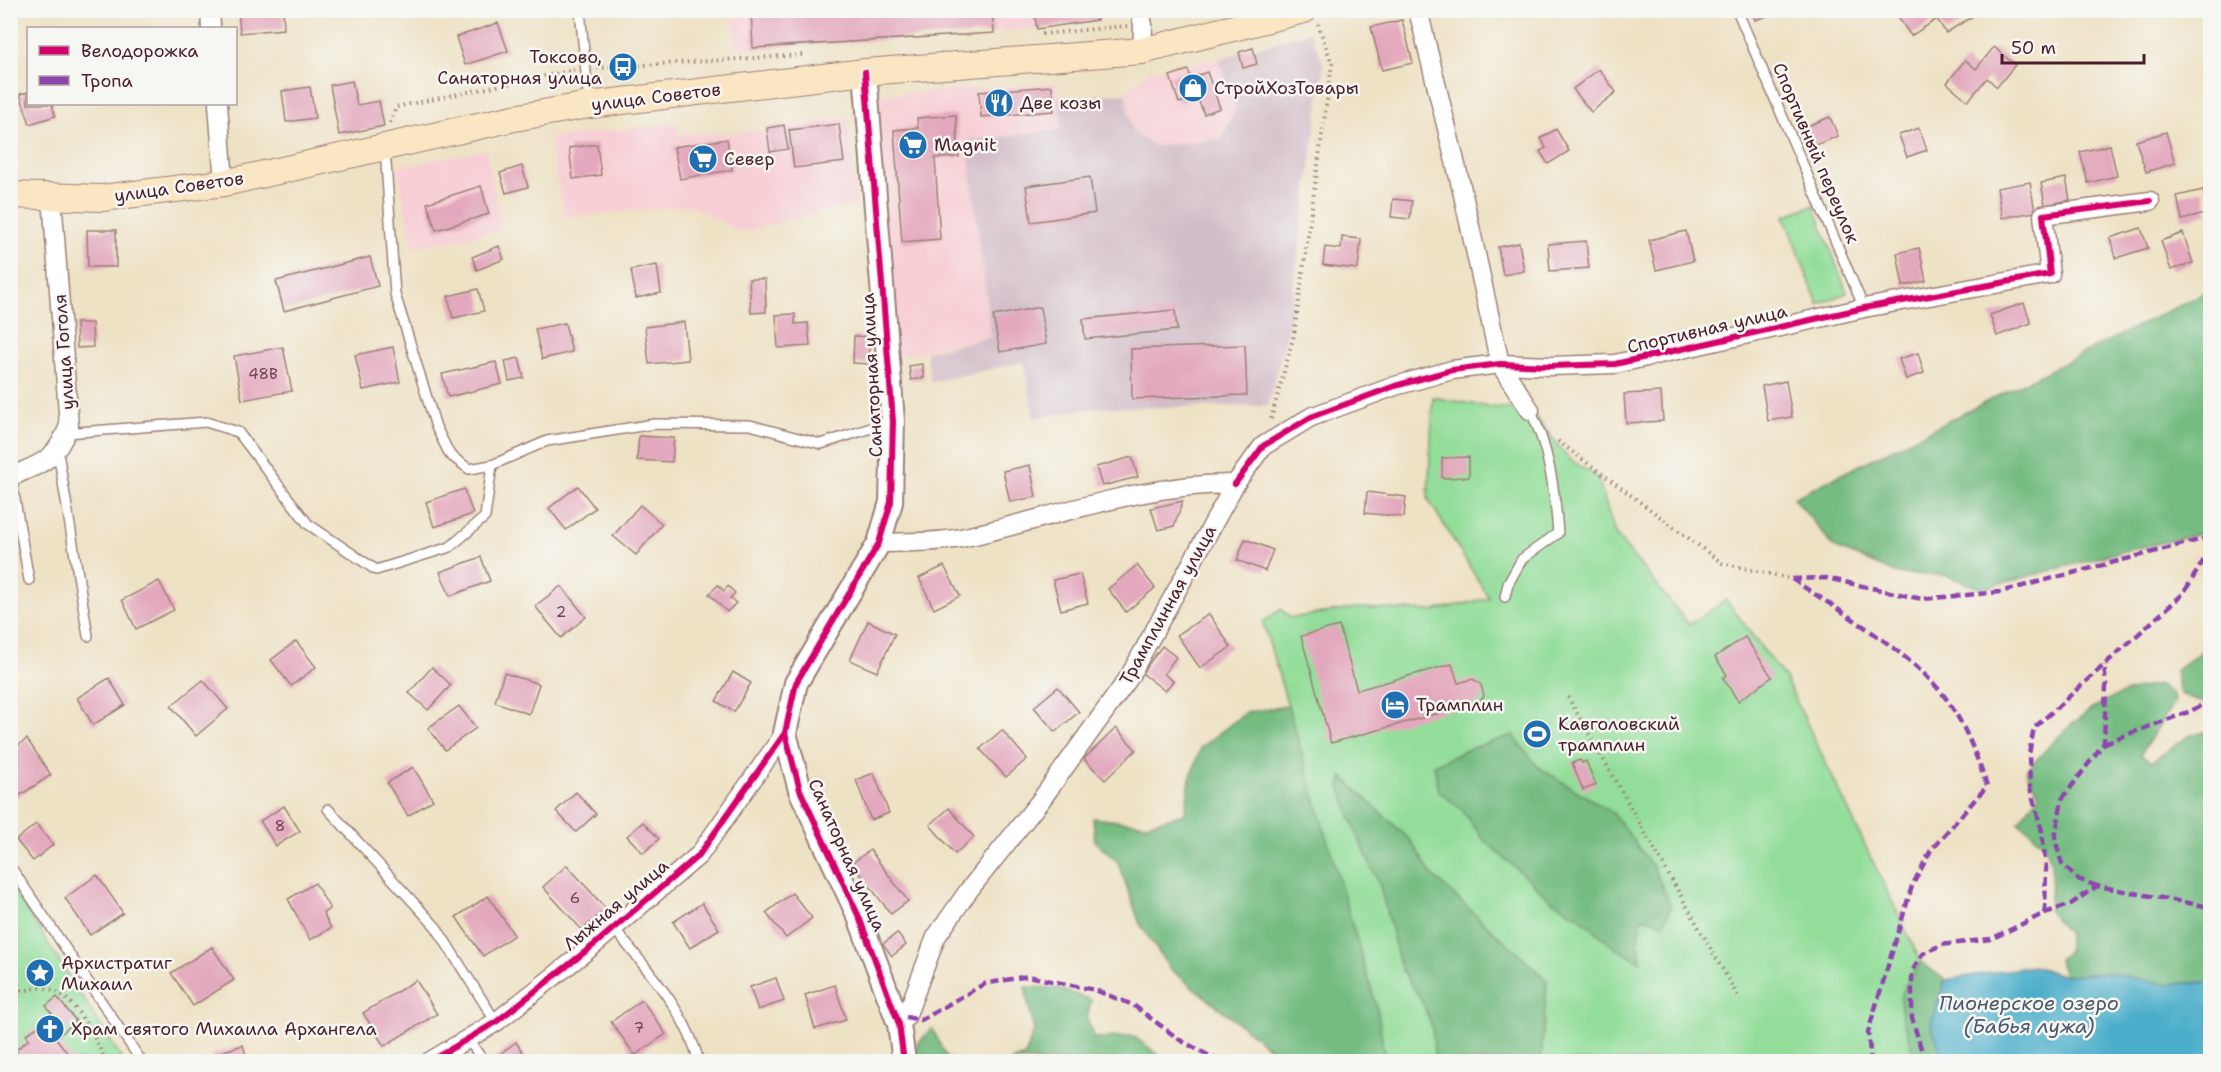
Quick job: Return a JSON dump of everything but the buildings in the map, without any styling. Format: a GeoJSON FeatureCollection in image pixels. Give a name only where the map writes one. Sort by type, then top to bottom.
{"type":"FeatureCollection","features":[{"type":"Feature","properties":{"kind":"main road","name":"улица Советов"},"geometry":{"type":"LineString","coordinates":[[10,195],[102,198],[224,183],[385,146],[589,105],[865,72],[1142,51],[1310,16]]}},
{"type":"Feature","properties":{"kind":"street"},"geometry":{"type":"LineString","coordinates":[[210,10],[211,27]]}},
{"type":"Feature","properties":{"kind":"street"},"geometry":{"type":"LineString","coordinates":[[1140,10],[1143,25],[1142,51]]}},
{"type":"Feature","properties":{"kind":"street"},"geometry":{"type":"LineString","coordinates":[[1418,10],[1462,190],[1500,364],[1530,410]]}},
{"type":"Feature","properties":{"kind":"street","name":"Санаторная улица"},"geometry":{"type":"LineString","coordinates":[[865,72],[893,422],[891,502],[879,543],[796,683],[785,733],[800,790],[859,917],[899,1024],[904,1062]]}},
{"type":"Feature","properties":{"kind":"street"},"geometry":{"type":"LineString","coordinates":[[218,105],[224,183]]}},
{"type":"Feature","properties":{"kind":"street","name":"улица Гоголя"},"geometry":{"type":"LineString","coordinates":[[52,197],[69,426],[58,452]]}},
{"type":"Feature","properties":{"kind":"street","name":"Спортивная улица"},"geometry":{"type":"LineString","coordinates":[[1235,484],[1263,446],[1311,417],[1395,386],[1452,370],[1500,364],[1551,366],[1616,364],[1864,308],[2050,274],[2043,215],[2150,201]]}},
{"type":"Feature","properties":{"kind":"street"},"geometry":{"type":"LineString","coordinates":[[10,477],[43,462],[58,452]]}},
{"type":"Feature","properties":{"kind":"street"},"geometry":{"type":"LineString","coordinates":[[879,543],[958,538],[1134,495],[1199,484],[1235,484]]}},
{"type":"Feature","properties":{"kind":"street","name":"Трамплинная улица"},"geometry":{"type":"LineString","coordinates":[[899,1024],[906,1017],[936,937],[969,890],[1041,800],[1128,679],[1235,484]]}},
{"type":"Feature","properties":{"kind":"street","name":"Лыжная улица"},"geometry":{"type":"LineString","coordinates":[[429,1062],[496,1022],[699,855],[785,733]]}},
{"type":"Feature","properties":{"kind":"lane"},"geometry":{"type":"LineString","coordinates":[[580,10],[589,105]]}},
{"type":"Feature","properties":{"kind":"lane","name":"Спортивный переулок"},"geometry":{"type":"LineString","coordinates":[[1737,10],[1864,308]]}},
{"type":"Feature","properties":{"kind":"lane"},"geometry":{"type":"LineString","coordinates":[[385,146],[395,294],[436,427],[450,455],[469,469],[492,465],[547,441],[654,424],[750,425],[821,444],[893,422]]}},
{"type":"Feature","properties":{"kind":"lane"},"geometry":{"type":"LineString","coordinates":[[1505,597],[1508,584],[1522,559],[1558,533],[1556,504],[1540,429],[1530,410]]}},
{"type":"Feature","properties":{"kind":"lane"},"geometry":{"type":"LineString","coordinates":[[66,433],[206,422],[238,432],[308,524],[376,570],[450,547],[484,517],[492,465]]}},
{"type":"Feature","properties":{"kind":"lane"},"geometry":{"type":"LineString","coordinates":[[58,452],[88,636]]}},
{"type":"Feature","properties":{"kind":"lane"},"geometry":{"type":"LineString","coordinates":[[10,477],[29,580]]}},
{"type":"Feature","properties":{"kind":"lane"},"geometry":{"type":"LineString","coordinates":[[328,809],[436,927],[496,1022]]}},
{"type":"Feature","properties":{"kind":"lane"},"geometry":{"type":"LineString","coordinates":[[10,866],[142,1062]]}},
{"type":"Feature","properties":{"kind":"lane"},"geometry":{"type":"LineString","coordinates":[[613,927],[693,1038],[699,1062]]}},
{"type":"Feature","properties":{"kind":"lane"},"geometry":{"type":"LineString","coordinates":[[468,1039],[484,1062]]}},
{"type":"Feature","properties":{"kind":"path"},"geometry":{"type":"LineString","coordinates":[[1263,446],[1294,334],[1332,64],[1310,16]]}},
{"type":"Feature","properties":{"kind":"path"},"geometry":{"type":"LineString","coordinates":[[1540,429],[1722,563],[1792,579]]}},
{"type":"Feature","properties":{"kind":"path"},"geometry":{"type":"LineString","coordinates":[[1568,697],[1740,1000]]}},
{"type":"Feature","properties":{"kind":"path"},"geometry":{"type":"LineString","coordinates":[[10,961],[22,991]]}},
{"type":"Feature","properties":{"kind":"path"},"geometry":{"type":"LineString","coordinates":[[10,1005],[22,991],[46,988],[73,1004],[91,1030],[106,1062]]}},
{"type":"Feature","properties":{"kind":"shaded area"},"geometry":{"type":"Polygon","coordinates":[[[1122,10],[1123,16],[1037,29],[736,49],[733,11],[1122,10]]]}},
{"type":"Feature","properties":{"kind":"shaded area"},"geometry":{"type":"Polygon","coordinates":[[[1310,32],[1324,65],[1288,329],[1268,406],[1094,408],[1034,418],[1024,362],[931,382],[926,352],[991,337],[967,141],[1062,129],[1059,98],[1125,93],[1133,133],[1155,146],[1222,139],[1236,108],[1219,59],[1310,32]]]}},
{"type":"Feature","properties":{"kind":"shaded area"},"geometry":{"type":"Polygon","coordinates":[[[1219,59],[1236,108],[1223,139],[1155,146],[1133,133],[1125,93],[1150,71],[1219,59]]]}},
{"type":"Feature","properties":{"kind":"shaded area"},"geometry":{"type":"Polygon","coordinates":[[[1058,83],[1062,129],[967,142],[991,337],[893,357],[878,95],[1058,83]]]}},
{"type":"Feature","properties":{"kind":"shaded area"},"geometry":{"type":"Polygon","coordinates":[[[847,117],[858,204],[740,232],[690,205],[565,218],[549,138],[677,123],[678,134],[739,133],[847,117]]]}},
{"type":"Feature","properties":{"kind":"shaded area"},"geometry":{"type":"Polygon","coordinates":[[[486,150],[502,230],[413,248],[397,167],[486,150]]]}},
{"type":"Feature","properties":{"kind":"green space"},"geometry":{"type":"Polygon","coordinates":[[[1814,205],[1847,293],[1818,304],[1784,216],[1814,205]]]}},
{"type":"Feature","properties":{"kind":"green space"},"geometry":{"type":"Polygon","coordinates":[[[2210,286],[2210,528],[2205,533],[2116,553],[1981,589],[1946,575],[1898,574],[1834,547],[1794,498],[2206,292],[2210,286]]]}},
{"type":"Feature","properties":{"kind":"green space","name":"Кавголовский трамплин"},"geometry":{"type":"Polygon","coordinates":[[[1433,397],[1488,407],[1530,410],[1568,458],[1598,478],[1615,534],[1689,625],[1726,600],[1786,680],[1921,962],[1911,1038],[1915,1061],[1345,1061],[1288,706],[1263,622],[1281,609],[1290,618],[1357,608],[1433,611],[1489,598],[1428,499],[1433,397]]]}},
{"type":"Feature","properties":{"kind":"green space"},"geometry":{"type":"Polygon","coordinates":[[[2210,645],[2210,702],[2204,703],[2180,694],[2175,671],[2210,645]]]}},
{"type":"Feature","properties":{"kind":"green space"},"geometry":{"type":"Polygon","coordinates":[[[2160,685],[2173,696],[2174,702],[2140,755],[2151,762],[2191,735],[2210,731],[2210,982],[2164,984],[2109,973],[2065,976],[2058,959],[2068,952],[2068,934],[2049,911],[2052,870],[2050,860],[2041,842],[2018,822],[2039,795],[2026,771],[2085,714],[2118,695],[2160,685]]]}},
{"type":"Feature","properties":{"kind":"green space"},"geometry":{"type":"Polygon","coordinates":[[[1288,706],[1378,1012],[1385,1061],[1286,1061],[1169,968],[1140,924],[1118,862],[1095,842],[1093,818],[1146,824],[1185,814],[1190,779],[1201,747],[1247,712],[1288,706]]]}},
{"type":"Feature","properties":{"kind":"green space"},"geometry":{"type":"Polygon","coordinates":[[[1513,735],[1538,767],[1613,813],[1653,867],[1671,906],[1664,924],[1642,917],[1638,938],[1641,962],[1612,946],[1581,918],[1551,900],[1483,839],[1462,810],[1439,791],[1434,765],[1469,749],[1513,735]]]}},
{"type":"Feature","properties":{"kind":"green space"},"geometry":{"type":"Polygon","coordinates":[[[1343,777],[1411,841],[1432,875],[1547,980],[1541,1061],[1435,1061],[1432,1027],[1421,999],[1401,969],[1380,886],[1356,832],[1340,787],[1343,777]]]}},
{"type":"Feature","properties":{"kind":"green space"},"geometry":{"type":"Polygon","coordinates":[[[11,885],[123,1061],[11,1061],[11,885]]]}},
{"type":"Feature","properties":{"kind":"green space"},"geometry":{"type":"Polygon","coordinates":[[[1921,962],[1945,980],[1931,1024],[1944,1061],[1915,1061],[1903,1020],[1901,1000],[1904,990],[1921,962]]]}},
{"type":"Feature","properties":{"kind":"green space"},"geometry":{"type":"Polygon","coordinates":[[[1025,987],[1057,988],[1091,1000],[1087,1018],[1094,1038],[1133,1036],[1167,1061],[1011,1061],[1025,1056],[1034,1031],[1025,987]]]}},
{"type":"Feature","properties":{"kind":"green space"},"geometry":{"type":"Polygon","coordinates":[[[932,1028],[947,1058],[959,1061],[916,1061],[915,1047],[932,1028]]]}},
{"type":"Feature","properties":{"kind":"water","name":"Пионерское озеро (Бабья лужа)"},"geometry":{"type":"Polygon","coordinates":[[[2033,966],[2065,976],[2109,973],[2164,984],[2210,982],[2210,1061],[1944,1061],[1931,1024],[1945,980],[2033,966]]]}},
{"type":"Feature","properties":{"kind":"marked path"},"geometry":{"type":"LineString","coordinates":[[1792,579],[1826,578],[1922,599],[2000,592],[2210,537]]}},
{"type":"Feature","properties":{"kind":"marked path"},"geometry":{"type":"LineString","coordinates":[[2045,913],[2046,868],[2042,831],[2030,788],[2029,754],[2034,728],[2183,594],[2210,550]]}},
{"type":"Feature","properties":{"kind":"marked path"},"geometry":{"type":"LineString","coordinates":[[1792,579],[1870,631],[1926,676],[1949,702],[1956,714],[1987,786],[1931,850],[1912,886],[1868,1032],[1871,1062]]}},
{"type":"Feature","properties":{"kind":"marked path"},"geometry":{"type":"LineString","coordinates":[[2097,886],[2078,879],[2062,864],[2055,839],[2062,799],[2104,743],[2106,685],[2104,665]]}},
{"type":"Feature","properties":{"kind":"marked path"},"geometry":{"type":"LineString","coordinates":[[2104,743],[2191,711],[2210,700]]}},
{"type":"Feature","properties":{"kind":"marked path"},"geometry":{"type":"LineString","coordinates":[[1925,1062],[1912,1018],[1912,972],[1922,954],[1941,945],[1991,939],[2045,913],[2071,904],[2097,886],[2210,907]]}},
{"type":"Feature","properties":{"kind":"marked path"},"geometry":{"type":"LineString","coordinates":[[906,1017],[921,1020],[984,984],[1028,976],[1095,990],[1133,1005],[1180,1040],[1221,1062]]}},
{"type":"Feature","properties":{"kind":"marked path"},"geometry":{"type":"LineString","coordinates":[[1761,1062],[1769,1059]]}},
{"type":"Feature","properties":{"kind":"cycle path"},"geometry":{"type":"LineString","coordinates":[[865,72],[893,421],[891,502],[879,543],[796,683],[785,733],[800,790],[859,917],[899,1024],[904,1062]]}},
{"type":"Feature","properties":{"kind":"cycle path"},"geometry":{"type":"LineString","coordinates":[[1235,484],[1263,446],[1311,417],[1395,386],[1452,370],[1500,364],[1551,366],[1615,364],[1864,308],[2050,274],[2043,215],[2150,201]]}},
{"type":"Feature","properties":{"kind":"cycle path"},"geometry":{"type":"LineString","coordinates":[[429,1062],[496,1022],[595,944],[699,855],[785,733]]}},
{"type":"Feature","properties":{"kind":"place","name":"Токсово, Санаторная улица"},"geometry":{"type":"Point","coordinates":[623,67]}},
{"type":"Feature","properties":{"kind":"place","name":"СтройХозТовары"},"geometry":{"type":"Point","coordinates":[1193,88]}},
{"type":"Feature","properties":{"kind":"place","name":"Две козы"},"geometry":{"type":"Point","coordinates":[999,103]}},
{"type":"Feature","properties":{"kind":"place","name":"Magnit"},"geometry":{"type":"Point","coordinates":[913,145]}},
{"type":"Feature","properties":{"kind":"place","name":"Север"},"geometry":{"type":"Point","coordinates":[703,159]}},
{"type":"Feature","properties":{"kind":"place","name":"Трамплин"},"geometry":{"type":"Point","coordinates":[1395,705]}},
{"type":"Feature","properties":{"kind":"place","name":"Кавголовский трамплин"},"geometry":{"type":"Point","coordinates":[1537,734]}},
{"type":"Feature","properties":{"kind":"place","name":"Архистратиг Михаил"},"geometry":{"type":"Point","coordinates":[40,973]}},
{"type":"Feature","properties":{"kind":"place","name":"Храм святого Михаила Архангела"},"geometry":{"type":"Point","coordinates":[50,1029]}}]}
